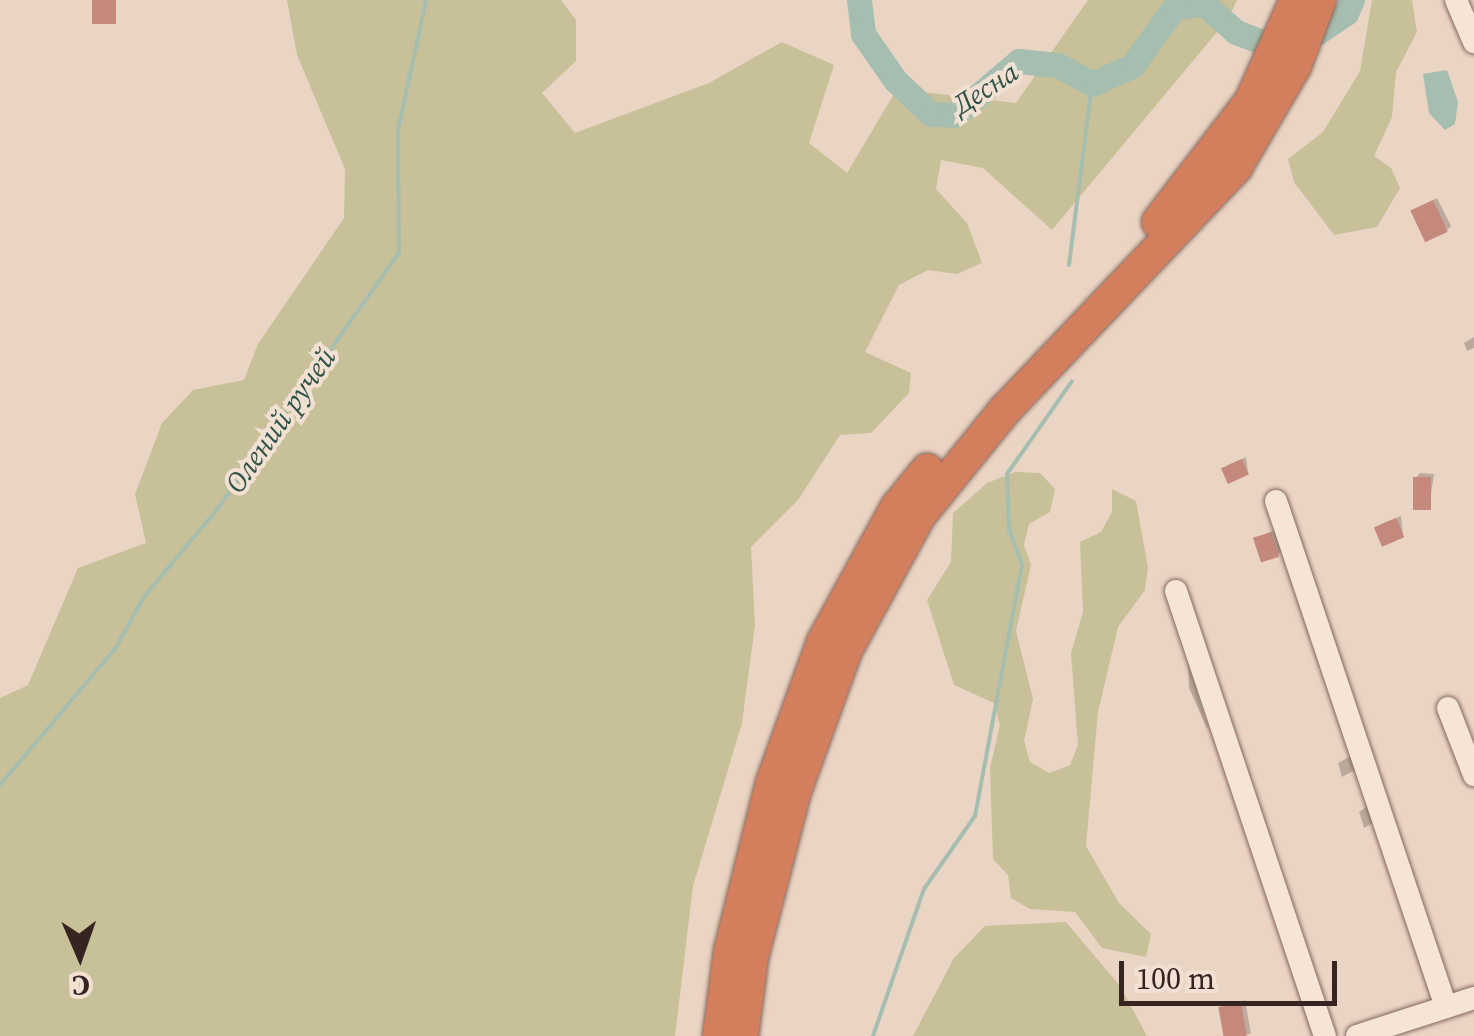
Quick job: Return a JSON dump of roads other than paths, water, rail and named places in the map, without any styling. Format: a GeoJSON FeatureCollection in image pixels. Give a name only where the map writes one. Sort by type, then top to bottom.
{"type":"FeatureCollection","features":[{"type":"Feature","properties":{"kind":"highway"},"geometry":{"type":"LineString","coordinates":[[718,1036],[730,951],[772,783],[823,642],[897,507],[990,396],[1227,158],[1296,0]]}},
{"type":"Feature","properties":{"kind":"highway"},"geometry":{"type":"LineString","coordinates":[[742,1036],[752,957],[796,791],[846,650],[918,516],[1004,411],[1278,98],[1320,0]]}},
{"type":"Feature","properties":{"kind":"street"},"geometry":{"type":"LineString","coordinates":[[1456,0],[1474,42]]}},
{"type":"Feature","properties":{"kind":"street"},"geometry":{"type":"LineString","coordinates":[[1276,501],[1446,1006]]}},
{"type":"Feature","properties":{"kind":"street"},"geometry":{"type":"LineString","coordinates":[[1176,591],[1326,1036]]}},
{"type":"Feature","properties":{"kind":"street"},"geometry":{"type":"LineString","coordinates":[[1448,708],[1474,775]]}},
{"type":"Feature","properties":{"kind":"street"},"geometry":{"type":"LineString","coordinates":[[1357,1036],[1474,998]]}},
{"type":"Feature","properties":{"kind":"waterway","name":"Олений ручей"},"geometry":{"type":"LineString","coordinates":[[0,785],[115,649],[143,598],[219,507],[399,253],[398,130],[426,0]]}},
{"type":"Feature","properties":{"kind":"waterway","name":"Десна"},"geometry":{"type":"LineString","coordinates":[[859,0],[863,34],[895,80],[931,114],[955,115],[1019,61],[1058,65],[1092,84],[1132,66],[1173,9],[1203,3],[1236,32],[1265,43],[1318,32],[1346,13],[1352,0]]}},
{"type":"Feature","properties":{"kind":"waterway"},"geometry":{"type":"LineString","coordinates":[[1069,265],[1092,84]]}},
{"type":"Feature","properties":{"kind":"waterway"},"geometry":{"type":"LineString","coordinates":[[873,1036],[924,889],[975,816],[1022,565],[1009,530],[1007,474],[1072,381]]}}]}
